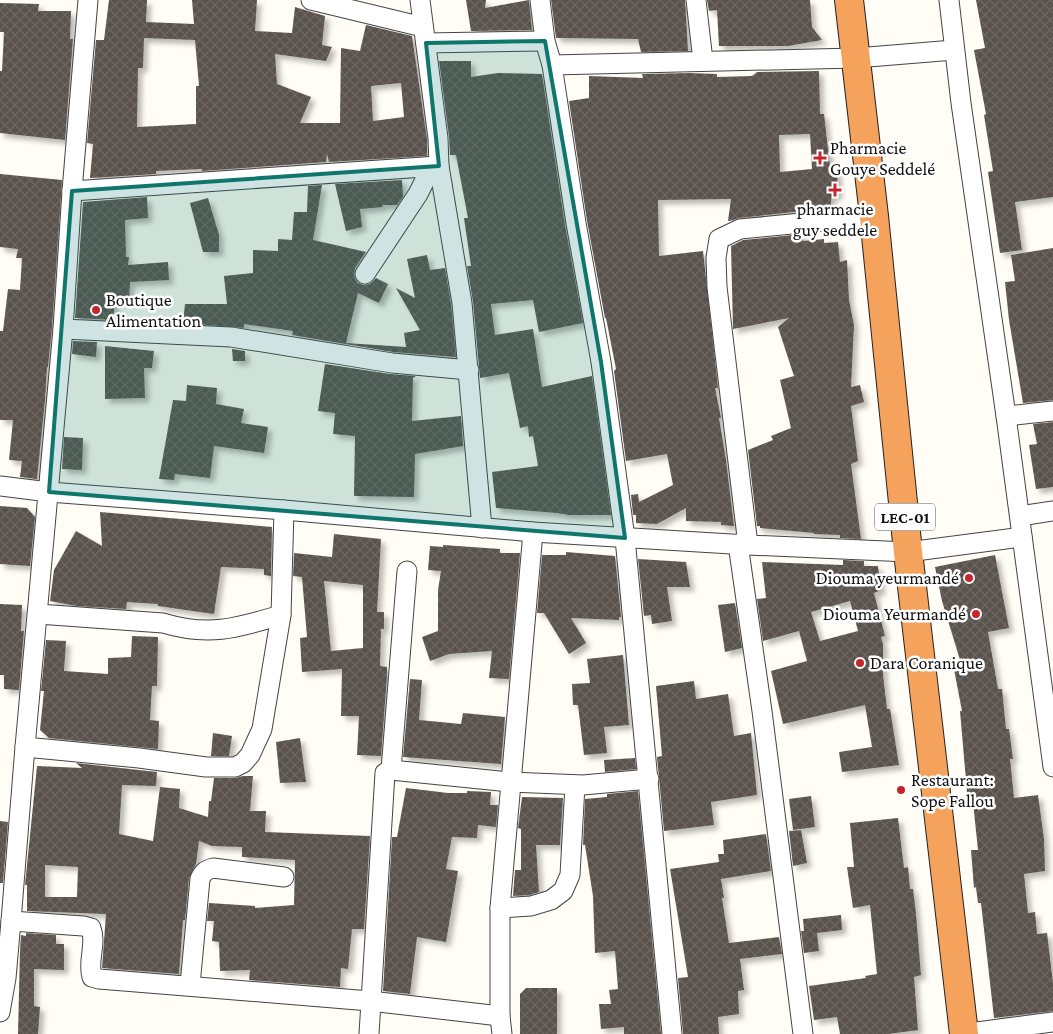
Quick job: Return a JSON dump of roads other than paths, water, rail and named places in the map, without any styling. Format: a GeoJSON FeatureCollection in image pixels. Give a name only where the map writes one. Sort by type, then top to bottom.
{"type":"FeatureCollection","features":[{"type":"Feature","properties":{"kind":"highway","name":"LEC-01"},"geometry":{"type":"LineString","coordinates":[[849,0],[874,216],[908,552],[963,1034]]}},
{"type":"Feature","properties":{"kind":"street"},"geometry":{"type":"LineString","coordinates":[[0,1012],[6,978],[25,747],[64,329],[72,191],[88,0]]}},
{"type":"Feature","properties":{"kind":"street"},"geometry":{"type":"LineString","coordinates":[[311,0],[425,35],[545,41]]}},
{"type":"Feature","properties":{"kind":"street"},"geometry":{"type":"LineString","coordinates":[[365,274],[418,194],[433,166],[438,138],[420,0]]}},
{"type":"Feature","properties":{"kind":"street"},"geometry":{"type":"LineString","coordinates":[[540,0],[545,41],[552,65],[576,224],[601,362],[625,538],[672,1034]]}},
{"type":"Feature","properties":{"kind":"street"},"geometry":{"type":"LineString","coordinates":[[696,0],[703,61]]}},
{"type":"Feature","properties":{"kind":"street"},"geometry":{"type":"LineString","coordinates":[[950,0],[954,50],[973,192],[1020,516],[1053,768]]}},
{"type":"Feature","properties":{"kind":"street"},"geometry":{"type":"LineString","coordinates":[[552,65],[856,58],[954,50]]}},
{"type":"Feature","properties":{"kind":"street"},"geometry":{"type":"LineString","coordinates":[[72,191],[433,166]]}},
{"type":"Feature","properties":{"kind":"street"},"geometry":{"type":"LineString","coordinates":[[433,166],[462,302],[482,528]]}},
{"type":"Feature","properties":{"kind":"street"},"geometry":{"type":"LineString","coordinates":[[803,1034],[743,544],[717,287],[716,258],[720,239],[740,230],[874,216]]}},
{"type":"Feature","properties":{"kind":"street"},"geometry":{"type":"LineString","coordinates":[[64,329],[231,337],[392,363],[469,370]]}},
{"type":"Feature","properties":{"kind":"street"},"geometry":{"type":"LineString","coordinates":[[1006,416],[1053,411]]}},
{"type":"Feature","properties":{"kind":"street"},"geometry":{"type":"LineString","coordinates":[[0,486],[49,492],[533,532],[743,544],[908,552],[1022,537]]}},
{"type":"Feature","properties":{"kind":"street"},"geometry":{"type":"LineString","coordinates":[[25,747],[206,767],[235,767],[243,763],[250,755],[262,729],[281,615],[284,510]]}},
{"type":"Feature","properties":{"kind":"street"},"geometry":{"type":"LineString","coordinates":[[1020,516],[1053,511]]}},
{"type":"Feature","properties":{"kind":"street"},"geometry":{"type":"LineString","coordinates":[[11,920],[91,928],[94,936],[89,969],[92,977],[99,979],[370,1001],[501,1025],[500,908],[533,532]]}},
{"type":"Feature","properties":{"kind":"street"},"geometry":{"type":"LineString","coordinates":[[391,770],[407,571]]}},
{"type":"Feature","properties":{"kind":"street"},"geometry":{"type":"LineString","coordinates":[[38,614],[163,623],[202,631],[232,629],[281,615]]}},
{"type":"Feature","properties":{"kind":"street"},"geometry":{"type":"LineString","coordinates":[[369,1034],[385,773],[391,770],[510,782],[575,785],[649,779]]}},
{"type":"Feature","properties":{"kind":"street"},"geometry":{"type":"LineString","coordinates":[[500,908],[531,906],[551,900],[563,890],[570,875],[575,785]]}},
{"type":"Feature","properties":{"kind":"street"},"geometry":{"type":"LineString","coordinates":[[190,985],[202,873],[213,868],[284,877]]}},
{"type":"Feature","properties":{"kind":"street"},"geometry":{"type":"LineString","coordinates":[[963,1034],[1053,1022]]}},
{"type":"Feature","properties":{"kind":"place","name":"Pharmacie Gouye Seddelé"},"geometry":{"type":"Point","coordinates":[820,158]}},
{"type":"Feature","properties":{"kind":"place","name":"pharmacie guy seddele"},"geometry":{"type":"Point","coordinates":[835,190]}},
{"type":"Feature","properties":{"kind":"place","name":"Boutique Alimentation"},"geometry":{"type":"Point","coordinates":[96,310]}},
{"type":"Feature","properties":{"kind":"place","name":"Diouma yeurmandé"},"geometry":{"type":"Point","coordinates":[969,578]}},
{"type":"Feature","properties":{"kind":"place","name":"Diouma Yeurmandé"},"geometry":{"type":"Point","coordinates":[976,614]}},
{"type":"Feature","properties":{"kind":"place","name":"Dara Coranique"},"geometry":{"type":"Point","coordinates":[860,663]}},
{"type":"Feature","properties":{"kind":"place","name":"Restaurant: Sope Fallou"},"geometry":{"type":"Point","coordinates":[901,790]}}]}
